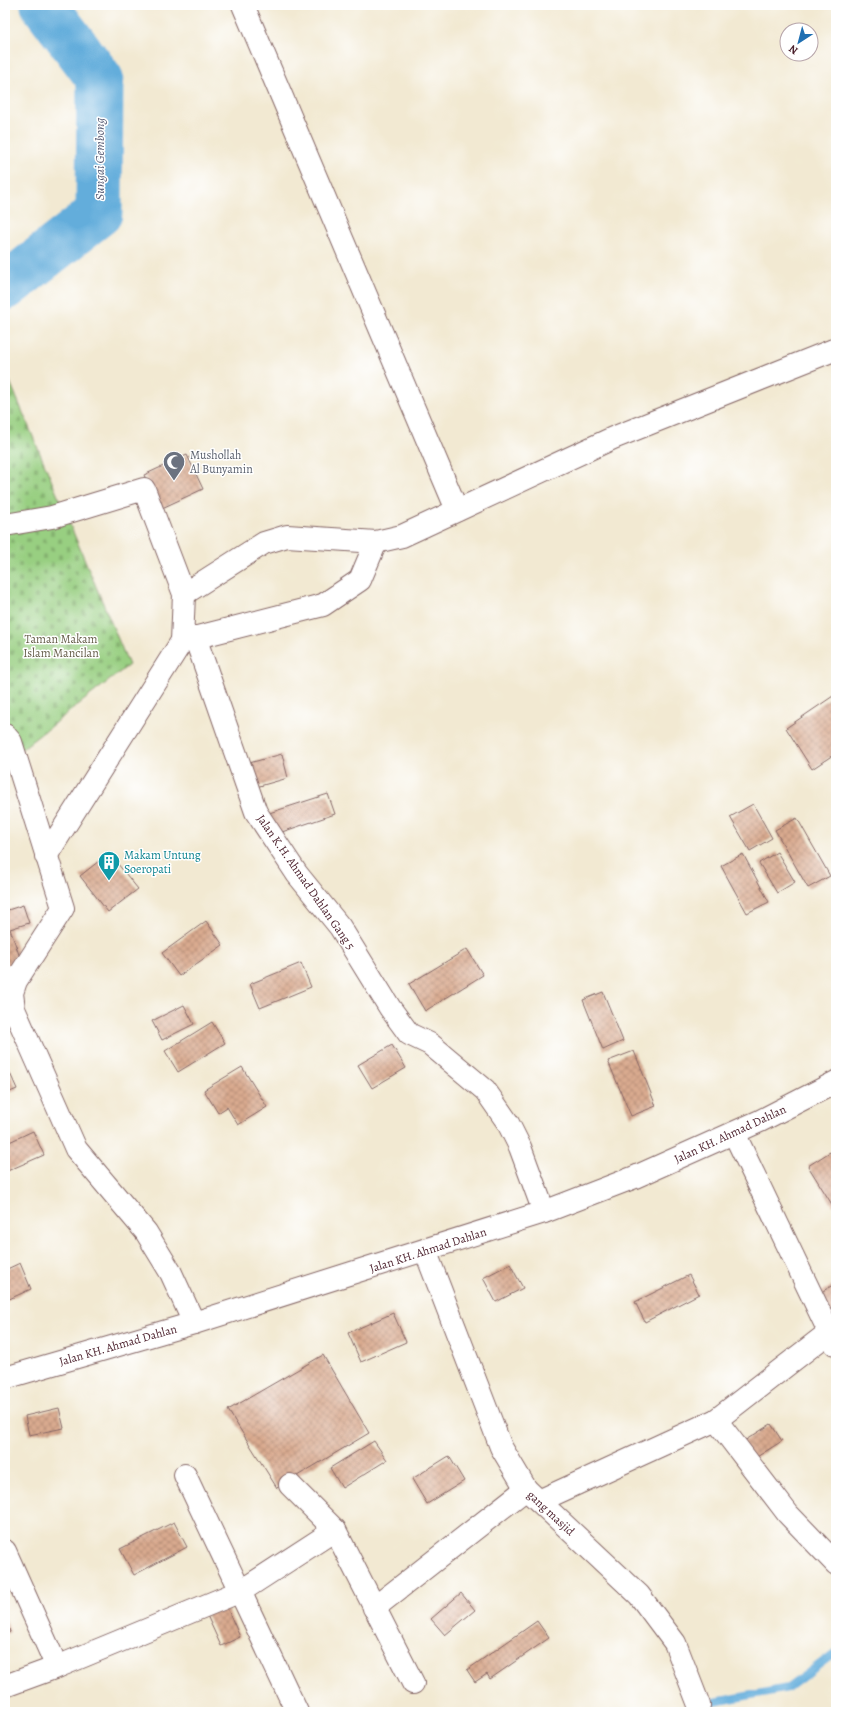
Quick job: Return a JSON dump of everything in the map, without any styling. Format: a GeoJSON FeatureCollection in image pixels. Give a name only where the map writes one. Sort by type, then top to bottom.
{"type":"FeatureCollection","features":[{"type":"Feature","properties":{"kind":"street"},"geometry":{"type":"LineString","coordinates":[[243,5],[457,510]]}},
{"type":"Feature","properties":{"kind":"street"},"geometry":{"type":"LineString","coordinates":[[184,594],[264,543],[276,538],[287,536],[376,542],[402,536],[613,438],[836,349]]}},
{"type":"Feature","properties":{"kind":"street"},"geometry":{"type":"LineString","coordinates":[[5,525],[52,517],[144,489],[184,594],[188,639],[46,856]]}},
{"type":"Feature","properties":{"kind":"street"},"geometry":{"type":"LineString","coordinates":[[188,639],[323,605],[360,580],[376,542]]}},
{"type":"Feature","properties":{"kind":"street","name":"Jalan K.H. Ahmad Dahlan Gang 5"},"geometry":{"type":"LineString","coordinates":[[188,639],[256,812],[297,874],[340,927],[390,1008],[410,1034],[430,1044],[485,1090],[508,1123],[520,1147],[544,1212]]}},
{"type":"Feature","properties":{"kind":"street"},"geometry":{"type":"LineString","coordinates":[[5,735],[11,742],[63,908],[16,980],[12,993],[14,1009],[76,1149],[146,1232],[171,1273],[194,1323]]}},
{"type":"Feature","properties":{"kind":"street","name":"Jalan KH. Ahmad Dahlan"},"geometry":{"type":"LineString","coordinates":[[5,1378],[194,1323],[544,1212],[635,1177],[734,1133],[836,1082]]}},
{"type":"Feature","properties":{"kind":"street"},"geometry":{"type":"LineString","coordinates":[[374,1608],[532,1495],[716,1420],[834,1335],[734,1133]]}},
{"type":"Feature","properties":{"kind":"street","name":"gang masjid"},"geometry":{"type":"LineString","coordinates":[[425,1250],[501,1447],[532,1495],[639,1595],[675,1642],[699,1705]]}},
{"type":"Feature","properties":{"kind":"street"},"geometry":{"type":"LineString","coordinates":[[716,1420],[788,1514],[836,1564]]}},
{"type":"Feature","properties":{"kind":"street"},"geometry":{"type":"LineString","coordinates":[[185,1475],[297,1712]]}},
{"type":"Feature","properties":{"kind":"street"},"geometry":{"type":"LineString","coordinates":[[290,1485],[335,1530],[413,1683]]}},
{"type":"Feature","properties":{"kind":"street"},"geometry":{"type":"LineString","coordinates":[[5,1686],[57,1667],[241,1591],[335,1530]]}},
{"type":"Feature","properties":{"kind":"street"},"geometry":{"type":"LineString","coordinates":[[5,1551],[57,1667]]}},
{"type":"Feature","properties":{"kind":"green space","name":"Taman Makam Islam Mancilan"},"geometry":{"type":"Polygon","coordinates":[[[5,370],[129,665],[5,762],[5,370]]]}},
{"type":"Feature","properties":{"kind":"building","name":"Mushollah Al Bunyamin"},"geometry":{"type":"Polygon","coordinates":[[[187,455],[203,489],[160,509],[144,475],[187,455]]]}},
{"type":"Feature","properties":{"kind":"building"},"geometry":{"type":"Polygon","coordinates":[[[836,694],[836,753],[812,769],[786,728],[836,694]]]}},
{"type":"Feature","properties":{"kind":"building"},"geometry":{"type":"Polygon","coordinates":[[[282,754],[288,778],[249,789],[242,765],[282,754]]]}},
{"type":"Feature","properties":{"kind":"building"},"geometry":{"type":"Polygon","coordinates":[[[328,794],[335,814],[273,835],[266,814],[328,794]]]}},
{"type":"Feature","properties":{"kind":"building"},"geometry":{"type":"Polygon","coordinates":[[[753,804],[772,838],[750,851],[730,817],[753,804]]]}},
{"type":"Feature","properties":{"kind":"building"},"geometry":{"type":"Polygon","coordinates":[[[797,818],[830,876],[808,888],[775,830],[797,818]]]}},
{"type":"Feature","properties":{"kind":"building"},"geometry":{"type":"Polygon","coordinates":[[[777,852],[795,882],[777,893],[759,863],[777,852]]]}},
{"type":"Feature","properties":{"kind":"building","name":"Makam Untung Soeropati"},"geometry":{"type":"Polygon","coordinates":[[[109,853],[138,889],[108,912],[80,876],[109,853]]]}},
{"type":"Feature","properties":{"kind":"building"},"geometry":{"type":"Polygon","coordinates":[[[743,854],[769,902],[747,913],[721,866],[743,854]]]}},
{"type":"Feature","properties":{"kind":"building"},"geometry":{"type":"Polygon","coordinates":[[[23,905],[29,923],[10,929],[23,966],[5,972],[5,911],[23,905]]]}},
{"type":"Feature","properties":{"kind":"building"},"geometry":{"type":"Polygon","coordinates":[[[206,921],[223,945],[179,976],[162,953],[206,921]]]}},
{"type":"Feature","properties":{"kind":"building"},"geometry":{"type":"Polygon","coordinates":[[[467,949],[483,975],[425,1011],[409,984],[467,949]]]}},
{"type":"Feature","properties":{"kind":"building"},"geometry":{"type":"Polygon","coordinates":[[[301,963],[311,987],[260,1008],[250,984],[301,963]]]}},
{"type":"Feature","properties":{"kind":"building"},"geometry":{"type":"Polygon","coordinates":[[[603,992],[623,1041],[603,1050],[583,1000],[603,992]]]}},
{"type":"Feature","properties":{"kind":"building"},"geometry":{"type":"Polygon","coordinates":[[[184,1005],[194,1024],[162,1040],[152,1021],[184,1005]]]}},
{"type":"Feature","properties":{"kind":"building"},"geometry":{"type":"Polygon","coordinates":[[[212,1022],[225,1043],[178,1072],[165,1051],[212,1022]]]}},
{"type":"Feature","properties":{"kind":"building"},"geometry":{"type":"Polygon","coordinates":[[[392,1045],[406,1068],[372,1088],[358,1065],[392,1045]]]}},
{"type":"Feature","properties":{"kind":"building"},"geometry":{"type":"Polygon","coordinates":[[[634,1051],[656,1106],[631,1116],[608,1061],[634,1051]]]}},
{"type":"Feature","properties":{"kind":"building"},"geometry":{"type":"Polygon","coordinates":[[[5,1062],[17,1089],[5,1094],[5,1062]]]}},
{"type":"Feature","properties":{"kind":"building"},"geometry":{"type":"Polygon","coordinates":[[[242,1067],[267,1107],[238,1125],[227,1107],[218,1113],[204,1090],[242,1067]]]}},
{"type":"Feature","properties":{"kind":"building"},"geometry":{"type":"Polygon","coordinates":[[[33,1131],[44,1155],[5,1172],[5,1144],[33,1131]]]}},
{"type":"Feature","properties":{"kind":"building"},"geometry":{"type":"Polygon","coordinates":[[[830,1152],[836,1161],[836,1204],[833,1206],[808,1166],[830,1152]]]}},
{"type":"Feature","properties":{"kind":"building"},"geometry":{"type":"Polygon","coordinates":[[[20,1263],[31,1289],[5,1301],[5,1270],[20,1263]]]}},
{"type":"Feature","properties":{"kind":"building"},"geometry":{"type":"Polygon","coordinates":[[[510,1264],[523,1288],[496,1302],[483,1278],[510,1264]]]}},
{"type":"Feature","properties":{"kind":"building"},"geometry":{"type":"Polygon","coordinates":[[[689,1275],[699,1294],[645,1322],[635,1302],[689,1275]]]}},
{"type":"Feature","properties":{"kind":"building"},"geometry":{"type":"Polygon","coordinates":[[[836,1283],[836,1319],[807,1301],[836,1283]]]}},
{"type":"Feature","properties":{"kind":"building"},"geometry":{"type":"Polygon","coordinates":[[[393,1313],[406,1342],[361,1362],[348,1333],[393,1313]]]}},
{"type":"Feature","properties":{"kind":"building"},"geometry":{"type":"Polygon","coordinates":[[[323,1355],[369,1433],[277,1488],[228,1410],[323,1355]]]}},
{"type":"Feature","properties":{"kind":"building"},"geometry":{"type":"Polygon","coordinates":[[[59,1408],[64,1428],[29,1435],[25,1416],[59,1408]]]}},
{"type":"Feature","properties":{"kind":"building"},"geometry":{"type":"Polygon","coordinates":[[[771,1424],[782,1441],[741,1467],[730,1450],[771,1424]]]}},
{"type":"Feature","properties":{"kind":"building"},"geometry":{"type":"Polygon","coordinates":[[[374,1441],[387,1460],[342,1488],[330,1468],[374,1441]]]}},
{"type":"Feature","properties":{"kind":"building"},"geometry":{"type":"Polygon","coordinates":[[[449,1456],[464,1481],[427,1504],[412,1479],[449,1456]]]}},
{"type":"Feature","properties":{"kind":"building"},"geometry":{"type":"Polygon","coordinates":[[[174,1522],[187,1547],[134,1575],[120,1549],[174,1522]]]}},
{"type":"Feature","properties":{"kind":"building"},"geometry":{"type":"Polygon","coordinates":[[[461,1593],[475,1610],[445,1635],[431,1619],[461,1593]]]}},
{"type":"Feature","properties":{"kind":"building"},"geometry":{"type":"Polygon","coordinates":[[[224,1601],[240,1637],[221,1646],[205,1611],[224,1601]]]}},
{"type":"Feature","properties":{"kind":"building"},"geometry":{"type":"Polygon","coordinates":[[[5,1617],[10,1632],[5,1634],[5,1617]]]}},
{"type":"Feature","properties":{"kind":"building"},"geometry":{"type":"Polygon","coordinates":[[[537,1621],[549,1638],[490,1679],[487,1674],[475,1682],[467,1670],[537,1621]]]}},
{"type":"Feature","properties":{"kind":"waterway","name":"Sungai Gembong"},"geometry":{"type":"LineString","coordinates":[[5,287],[99,213],[100,79],[44,5]]}},
{"type":"Feature","properties":{"kind":"waterway"},"geometry":{"type":"LineString","coordinates":[[683,1712],[699,1705],[788,1688],[836,1652]]}},
{"type":"Feature","properties":{"kind":"place","name":"Mushollah Al Bunyamin"},"geometry":{"type":"Point","coordinates":[174,482]}},
{"type":"Feature","properties":{"kind":"place","name":"Makam Untung Soeropati"},"geometry":{"type":"Point","coordinates":[109,882]}}]}
